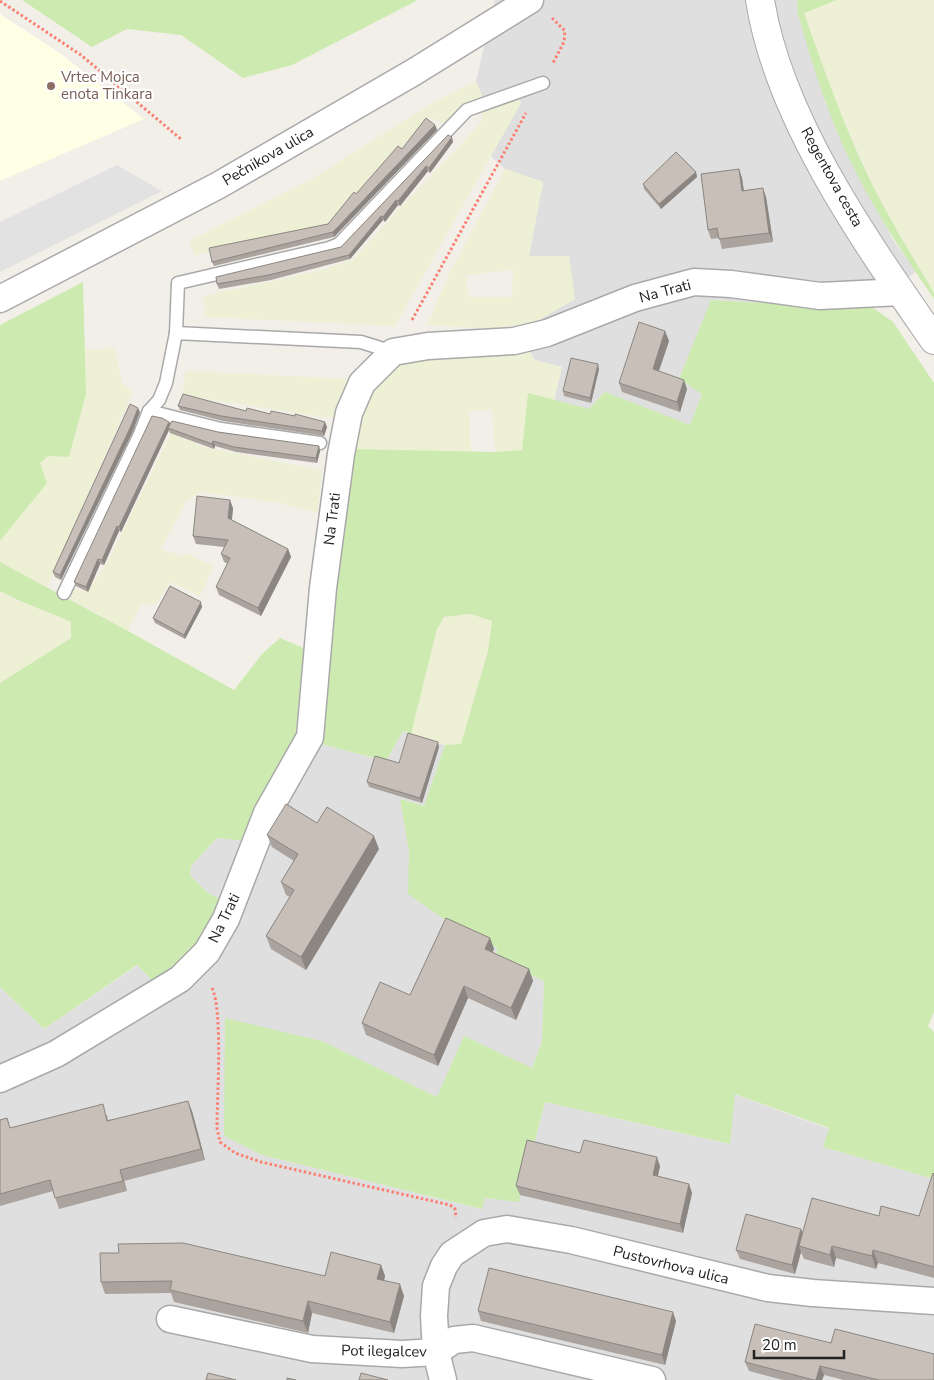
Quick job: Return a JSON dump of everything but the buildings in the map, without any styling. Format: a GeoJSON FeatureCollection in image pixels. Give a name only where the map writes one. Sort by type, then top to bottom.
{"type":"FeatureCollection","features":[{"type":"Feature","properties":{"kind":"street","name":"Regentova cesta"},"geometry":{"type":"LineString","coordinates":[[760,0],[778,68],[800,120],[830,177],[901,292],[934,340]]}},
{"type":"Feature","properties":{"kind":"street","name":"Pečnikova ulica"},"geometry":{"type":"LineString","coordinates":[[0,299],[220,184],[414,72],[538,6]]}},
{"type":"Feature","properties":{"kind":"street","name":"Na Trati"},"geometry":{"type":"LineString","coordinates":[[0,1079],[56,1054],[180,979],[199,961],[226,919],[268,813],[310,737],[323,588],[341,454],[349,413],[362,383],[394,352],[428,346],[514,341],[547,333],[634,298],[694,282],[731,284],[820,296],[901,292]]}},
{"type":"Feature","properties":{"kind":"street","name":"Pustovrhova ulica"},"geometry":{"type":"LineString","coordinates":[[443,1380],[436,1352],[434,1316],[436,1286],[444,1266],[452,1254],[484,1233],[507,1229],[571,1240],[768,1288],[934,1301]]}},
{"type":"Feature","properties":{"kind":"street","name":"Pot ilegalcev"},"geometry":{"type":"LineString","coordinates":[[170,1319],[312,1349],[402,1354],[436,1352],[454,1340],[473,1338],[652,1380]]}},
{"type":"Feature","properties":{"kind":"lane"},"geometry":{"type":"LineString","coordinates":[[64,593],[140,434],[149,411],[159,400],[166,383],[176,332],[178,283],[329,248],[339,244],[467,110],[543,83]]}},
{"type":"Feature","properties":{"kind":"lane"},"geometry":{"type":"LineString","coordinates":[[176,332],[361,342],[394,352]]}},
{"type":"Feature","properties":{"kind":"lane"},"geometry":{"type":"LineString","coordinates":[[149,411],[221,429],[320,443]]}},
{"type":"Feature","properties":{"kind":"path"},"geometry":{"type":"LineString","coordinates":[[0,1],[81,55],[182,140]]}},
{"type":"Feature","properties":{"kind":"path"},"geometry":{"type":"LineString","coordinates":[[394,352],[564,42],[566,31],[538,6]]}},
{"type":"Feature","properties":{"kind":"path"},"geometry":{"type":"LineString","coordinates":[[199,961],[215,994],[218,1024],[217,1128],[220,1142],[236,1153],[260,1162],[450,1205],[455,1209],[456,1218],[452,1254]]}},
{"type":"Feature","properties":{"kind":"shaded area"},"geometry":{"type":"Polygon","coordinates":[[[495,0],[797,0],[798,15],[826,104],[892,238],[916,272],[868,304],[783,304],[711,300],[702,394],[690,425],[605,393],[589,409],[554,400],[562,367],[535,360],[529,350],[532,324],[568,256],[529,256],[543,182],[505,169],[491,156],[521,102],[518,98],[487,109],[476,81],[495,0]]]}},
{"type":"Feature","properties":{"kind":"shaded area"},"geometry":{"type":"Polygon","coordinates":[[[837,0],[934,0],[934,293],[884,207],[854,144],[825,75],[804,13],[837,0]]]}},
{"type":"Feature","properties":{"kind":"shaded area","name":"Vrtec Mojca enota Tinkara"},"geometry":{"type":"Polygon","coordinates":[[[0,14],[61,54],[144,119],[0,181],[0,14]]]}},
{"type":"Feature","properties":{"kind":"shaded area"},"geometry":{"type":"Polygon","coordinates":[[[476,81],[483,99],[446,125],[430,117],[329,224],[195,255],[189,241],[312,179],[429,105],[476,81]]]}},
{"type":"Feature","properties":{"kind":"shaded area"},"geometry":{"type":"Polygon","coordinates":[[[518,98],[521,103],[395,326],[205,317],[204,296],[322,270],[354,259],[457,149],[482,120],[483,111],[518,98]]]}},
{"type":"Feature","properties":{"kind":"shaded area"},"geometry":{"type":"Polygon","coordinates":[[[117,165],[162,191],[0,272],[0,222],[117,165]]]}},
{"type":"Feature","properties":{"kind":"shaded area"},"geometry":{"type":"Polygon","coordinates":[[[505,169],[543,182],[529,256],[569,256],[575,299],[532,324],[486,329],[427,325],[449,274],[505,169]],[[513,270],[466,275],[468,297],[512,297],[513,270]]]}},
{"type":"Feature","properties":{"kind":"shaded area"},"geometry":{"type":"Polygon","coordinates":[[[115,348],[122,383],[133,392],[47,587],[0,562],[0,541],[47,483],[39,463],[48,456],[69,457],[86,394],[85,350],[115,348]]]}},
{"type":"Feature","properties":{"kind":"shaded area"},"geometry":{"type":"Polygon","coordinates":[[[529,350],[535,360],[562,367],[554,400],[528,393],[522,450],[495,452],[492,409],[469,412],[471,452],[352,449],[358,415],[376,384],[390,368],[411,356],[529,350]]]}},
{"type":"Feature","properties":{"kind":"shaded area"},"geometry":{"type":"Polygon","coordinates":[[[186,371],[354,379],[336,419],[182,395],[186,371]]]}},
{"type":"Feature","properties":{"kind":"shaded area"},"geometry":{"type":"Polygon","coordinates":[[[175,425],[197,431],[197,445],[322,470],[318,513],[275,502],[201,492],[187,500],[161,549],[181,556],[187,554],[214,566],[200,596],[170,582],[156,605],[142,603],[128,631],[69,598],[73,588],[88,592],[108,561],[175,425]]]}},
{"type":"Feature","properties":{"kind":"shaded area"},"geometry":{"type":"Polygon","coordinates":[[[0,591],[18,601],[40,607],[71,622],[71,638],[0,683],[0,591]]]}},
{"type":"Feature","properties":{"kind":"shaded area"},"geometry":{"type":"Polygon","coordinates":[[[471,614],[492,621],[488,651],[461,744],[445,745],[411,734],[437,629],[444,617],[471,614]]]}},
{"type":"Feature","properties":{"kind":"shaded area"},"geometry":{"type":"Polygon","coordinates":[[[403,731],[445,745],[424,806],[401,799],[410,871],[461,931],[497,948],[496,959],[544,981],[542,1041],[532,1068],[437,1097],[326,1045],[225,1136],[262,1155],[481,1209],[484,1198],[519,1201],[545,1102],[729,1144],[734,1094],[829,1129],[824,1147],[934,1179],[934,1380],[0,1380],[0,987],[44,1029],[138,965],[155,983],[223,901],[208,893],[190,875],[191,866],[217,838],[321,744],[386,761],[403,731]]]}},
{"type":"Feature","properties":{"kind":"green space"},"geometry":{"type":"Polygon","coordinates":[[[22,0],[418,0],[292,65],[243,78],[181,35],[127,29],[92,47],[22,0]]]}},
{"type":"Feature","properties":{"kind":"green space"},"geometry":{"type":"Polygon","coordinates":[[[797,0],[837,0],[804,13],[850,136],[890,218],[934,293],[934,299],[888,229],[847,155],[818,81],[798,15],[797,0]]]}},
{"type":"Feature","properties":{"kind":"green space"},"geometry":{"type":"Polygon","coordinates":[[[83,282],[86,394],[69,457],[48,456],[40,463],[47,483],[0,541],[0,325],[83,282]]]}},
{"type":"Feature","properties":{"kind":"green space"},"geometry":{"type":"Polygon","coordinates":[[[711,300],[783,304],[868,304],[893,322],[934,383],[934,1012],[928,1026],[934,1032],[934,1179],[823,1147],[829,1128],[735,1094],[730,1144],[545,1102],[519,1202],[485,1198],[482,1209],[262,1155],[224,1136],[225,1018],[322,1041],[437,1097],[464,1036],[532,1068],[542,1041],[544,981],[496,959],[497,948],[461,931],[408,894],[409,851],[400,799],[424,806],[445,745],[461,744],[488,651],[492,621],[471,614],[444,617],[437,629],[411,734],[403,731],[386,761],[321,744],[339,534],[352,449],[495,452],[522,450],[528,393],[589,409],[605,392],[690,425],[702,394],[679,379],[711,300]]]}},
{"type":"Feature","properties":{"kind":"green space"},"geometry":{"type":"Polygon","coordinates":[[[0,562],[234,690],[262,654],[280,638],[306,649],[305,717],[246,841],[217,838],[191,866],[190,875],[208,893],[224,901],[193,952],[156,984],[137,965],[44,1029],[0,987],[0,683],[71,638],[71,622],[0,591],[0,562]]]}},
{"type":"Feature","properties":{"kind":"place","name":"Vrtec Mojca enota Tinkara"},"geometry":{"type":"Point","coordinates":[51,86]}}]}
